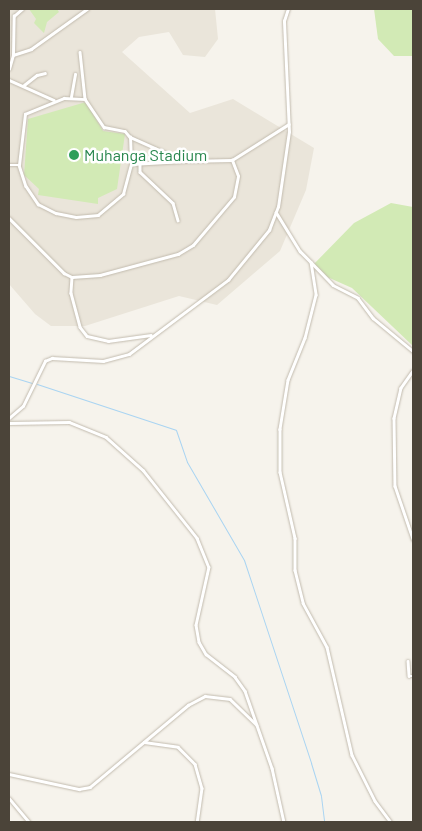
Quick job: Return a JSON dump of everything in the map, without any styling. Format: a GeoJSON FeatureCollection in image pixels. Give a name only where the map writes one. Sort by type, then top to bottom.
{"type":"FeatureCollection","features":[{"type":"Feature","properties":{"kind":"street"},"geometry":{"type":"LineString","coordinates":[[9,69],[13,55],[14,16],[16,9]]}},
{"type":"Feature","properties":{"kind":"street"},"geometry":{"type":"LineString","coordinates":[[14,16],[22,9]]}},
{"type":"Feature","properties":{"kind":"street"},"geometry":{"type":"LineString","coordinates":[[13,55],[31,49],[88,9]]}},
{"type":"Feature","properties":{"kind":"street"},"geometry":{"type":"LineString","coordinates":[[9,418],[23,406],[39,369],[48,360],[112,360],[128,354],[228,280],[269,230],[276,212],[289,124],[284,21],[288,9]]}},
{"type":"Feature","properties":{"kind":"street"},"geometry":{"type":"LineString","coordinates":[[80,52],[85,99],[102,125],[125,131],[130,137],[184,160]]}},
{"type":"Feature","properties":{"kind":"street"},"geometry":{"type":"LineString","coordinates":[[24,86],[45,73]]}},
{"type":"Feature","properties":{"kind":"street"},"geometry":{"type":"LineString","coordinates":[[71,98],[75,74]]}},
{"type":"Feature","properties":{"kind":"street"},"geometry":{"type":"LineString","coordinates":[[9,80],[54,100]]}},
{"type":"Feature","properties":{"kind":"street"},"geometry":{"type":"LineString","coordinates":[[85,99],[54,100],[23,116],[19,165],[26,186],[38,204],[56,214],[85,218],[98,215],[118,200],[126,185],[130,164],[130,137]]}},
{"type":"Feature","properties":{"kind":"street"},"geometry":{"type":"LineString","coordinates":[[130,164],[184,160],[232,160],[289,124]]}},
{"type":"Feature","properties":{"kind":"street"},"geometry":{"type":"LineString","coordinates":[[9,218],[56,267],[72,277],[100,275],[178,254],[190,247],[234,197],[238,171],[232,160]]}},
{"type":"Feature","properties":{"kind":"street"},"geometry":{"type":"LineString","coordinates":[[140,164],[140,172],[173,203],[178,220]]}},
{"type":"Feature","properties":{"kind":"street"},"geometry":{"type":"LineString","coordinates":[[9,165],[19,165]]}},
{"type":"Feature","properties":{"kind":"street"},"geometry":{"type":"LineString","coordinates":[[276,212],[300,251],[333,285],[358,298],[374,318],[413,352]]}},
{"type":"Feature","properties":{"kind":"street"},"geometry":{"type":"LineString","coordinates":[[311,262],[314,304],[288,380],[281,422],[283,492],[293,528],[295,570],[303,603],[327,647],[352,755],[375,801],[391,822]]}},
{"type":"Feature","properties":{"kind":"street"},"geometry":{"type":"LineString","coordinates":[[72,277],[71,293],[80,327],[87,336],[108,342],[152,335]]}},
{"type":"Feature","properties":{"kind":"street"},"geometry":{"type":"LineString","coordinates":[[413,371],[401,388],[394,418],[395,486],[413,539]]}},
{"type":"Feature","properties":{"kind":"street"},"geometry":{"type":"LineString","coordinates":[[9,423],[79,425],[112,441],[143,470],[206,554],[208,574],[196,625],[199,642],[206,654],[227,669],[242,686],[272,768],[284,822]]}},
{"type":"Feature","properties":{"kind":"street"},"geometry":{"type":"LineString","coordinates":[[408,661],[409,676],[413,676]]}},
{"type":"Feature","properties":{"kind":"street"},"geometry":{"type":"LineString","coordinates":[[9,774],[86,788],[102,780],[188,705],[212,695],[236,703],[258,726]]}},
{"type":"Feature","properties":{"kind":"street"},"geometry":{"type":"LineString","coordinates":[[144,742],[178,747],[195,764],[202,788],[197,822]]}},
{"type":"Feature","properties":{"kind":"street"},"geometry":{"type":"LineString","coordinates":[[9,798],[29,822]]}},
{"type":"Feature","properties":{"kind":"shaded area"},"geometry":{"type":"Polygon","coordinates":[[[9,9],[215,9],[218,39],[205,57],[183,55],[169,32],[139,37],[122,52],[190,113],[233,99],[314,148],[306,190],[280,251],[217,305],[179,296],[85,326],[51,326],[35,314],[9,284],[9,9]]]}},
{"type":"Feature","properties":{"kind":"green space"},"geometry":{"type":"Polygon","coordinates":[[[29,9],[57,9],[59,12],[47,22],[44,33],[34,23],[36,19],[29,9]]]}},
{"type":"Feature","properties":{"kind":"green space"},"geometry":{"type":"Polygon","coordinates":[[[374,9],[413,9],[413,56],[394,56],[378,39],[374,9]]]}},
{"type":"Feature","properties":{"kind":"green space","name":"Muhanga Stadium"},"geometry":{"type":"Polygon","coordinates":[[[86,102],[103,131],[125,134],[117,189],[98,198],[98,204],[38,195],[39,189],[24,175],[28,119],[86,102]]]}},
{"type":"Feature","properties":{"kind":"green space"},"geometry":{"type":"Polygon","coordinates":[[[391,203],[413,207],[413,346],[352,288],[325,276],[313,265],[354,223],[391,203]]]}},
{"type":"Feature","properties":{"kind":"waterway"},"geometry":{"type":"LineString","coordinates":[[9,376],[32,383]]}},
{"type":"Feature","properties":{"kind":"waterway"},"geometry":{"type":"LineString","coordinates":[[37,384],[176,430],[187,462],[244,560],[311,763],[321,796],[324,822]]}},
{"type":"Feature","properties":{"kind":"place","name":"Muhanga Stadium"},"geometry":{"type":"Point","coordinates":[74,155]}}]}
